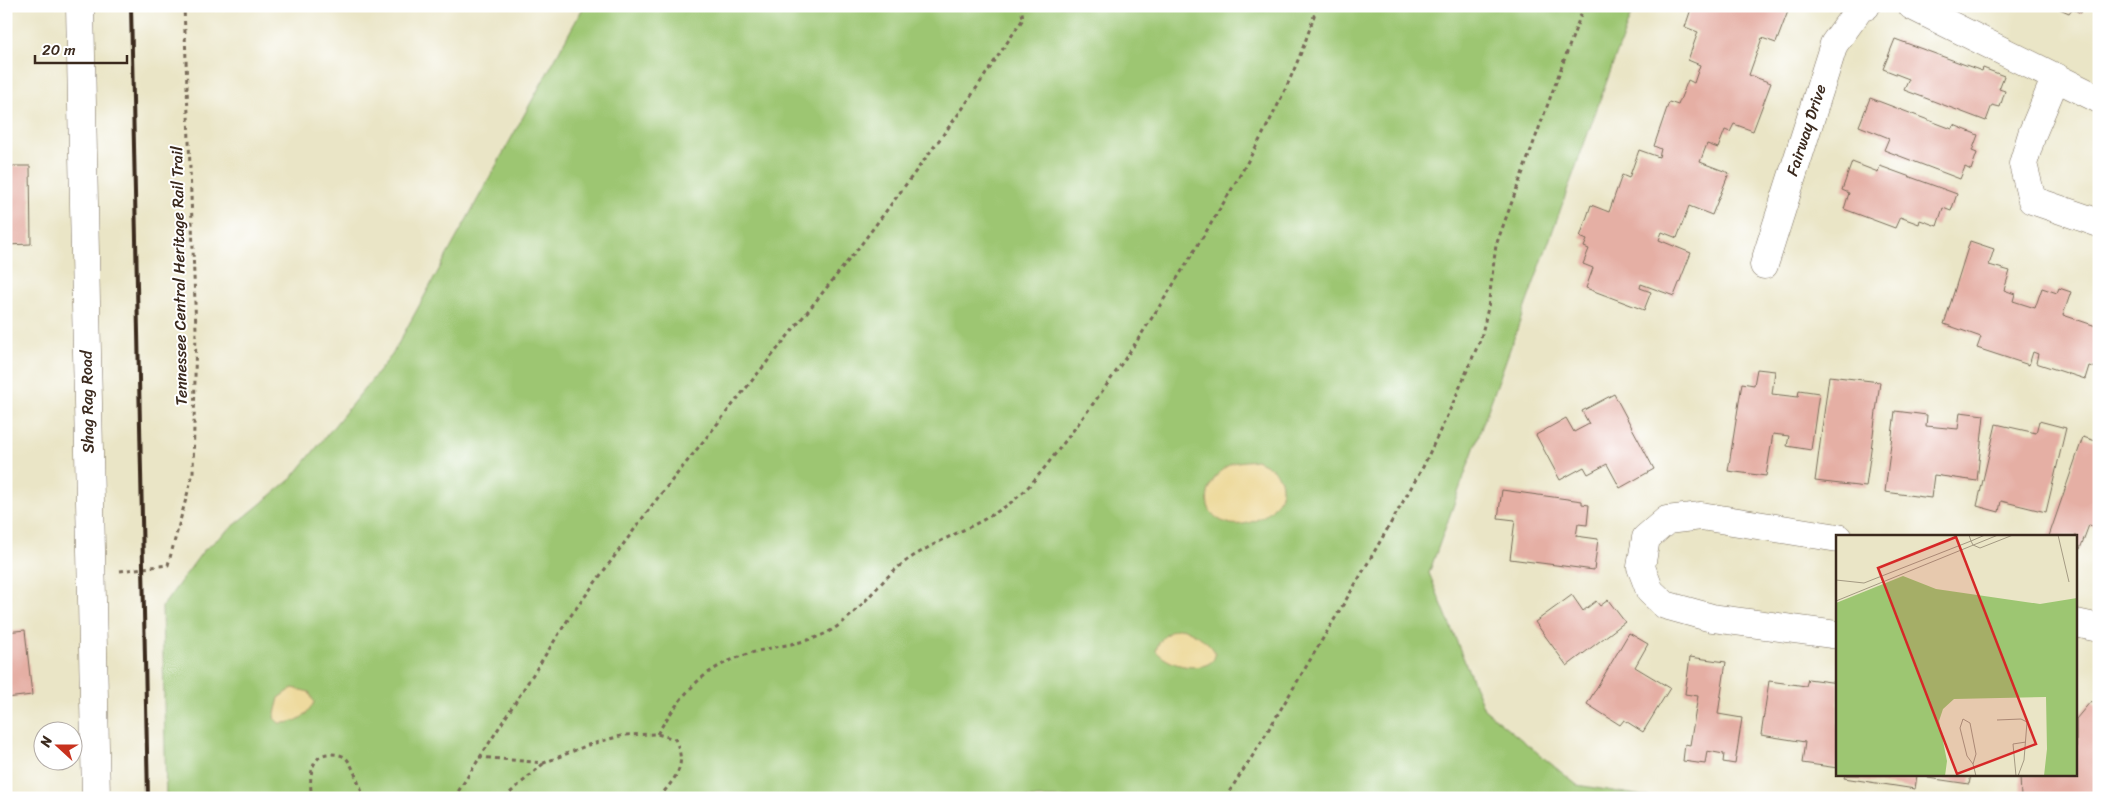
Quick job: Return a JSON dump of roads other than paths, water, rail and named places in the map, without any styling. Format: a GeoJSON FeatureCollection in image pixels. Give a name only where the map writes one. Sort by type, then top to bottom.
{"type":"FeatureCollection","features":[{"type":"Feature","properties":{"kind":"street","name":"Shag Rag Road"},"geometry":{"type":"LineString","coordinates":[[80,6],[96,798]]}},
{"type":"Feature","properties":{"kind":"street","name":"Fairway Drive"},"geometry":{"type":"LineString","coordinates":[[1764,265],[1834,44],[1860,8],[1866,6]]}},
{"type":"Feature","properties":{"kind":"street"},"geometry":{"type":"LineString","coordinates":[[1912,6],[2099,99]]}},
{"type":"Feature","properties":{"kind":"street"},"geometry":{"type":"LineString","coordinates":[[2056,77],[2032,134],[2023,164],[2032,200],[2099,223]]}},
{"type":"Feature","properties":{"kind":"street"},"geometry":{"type":"LineString","coordinates":[[1836,538],[1701,516],[1667,520],[1646,538],[1641,567],[1650,591],[1665,605],[1712,618],[1836,635]]}},
{"type":"Feature","properties":{"kind":"street"},"geometry":{"type":"LineString","coordinates":[[2078,623],[2099,628]]}},
{"type":"Feature","properties":{"kind":"railway"},"geometry":{"type":"LineString","coordinates":[[131,6],[148,798]]}}]}
